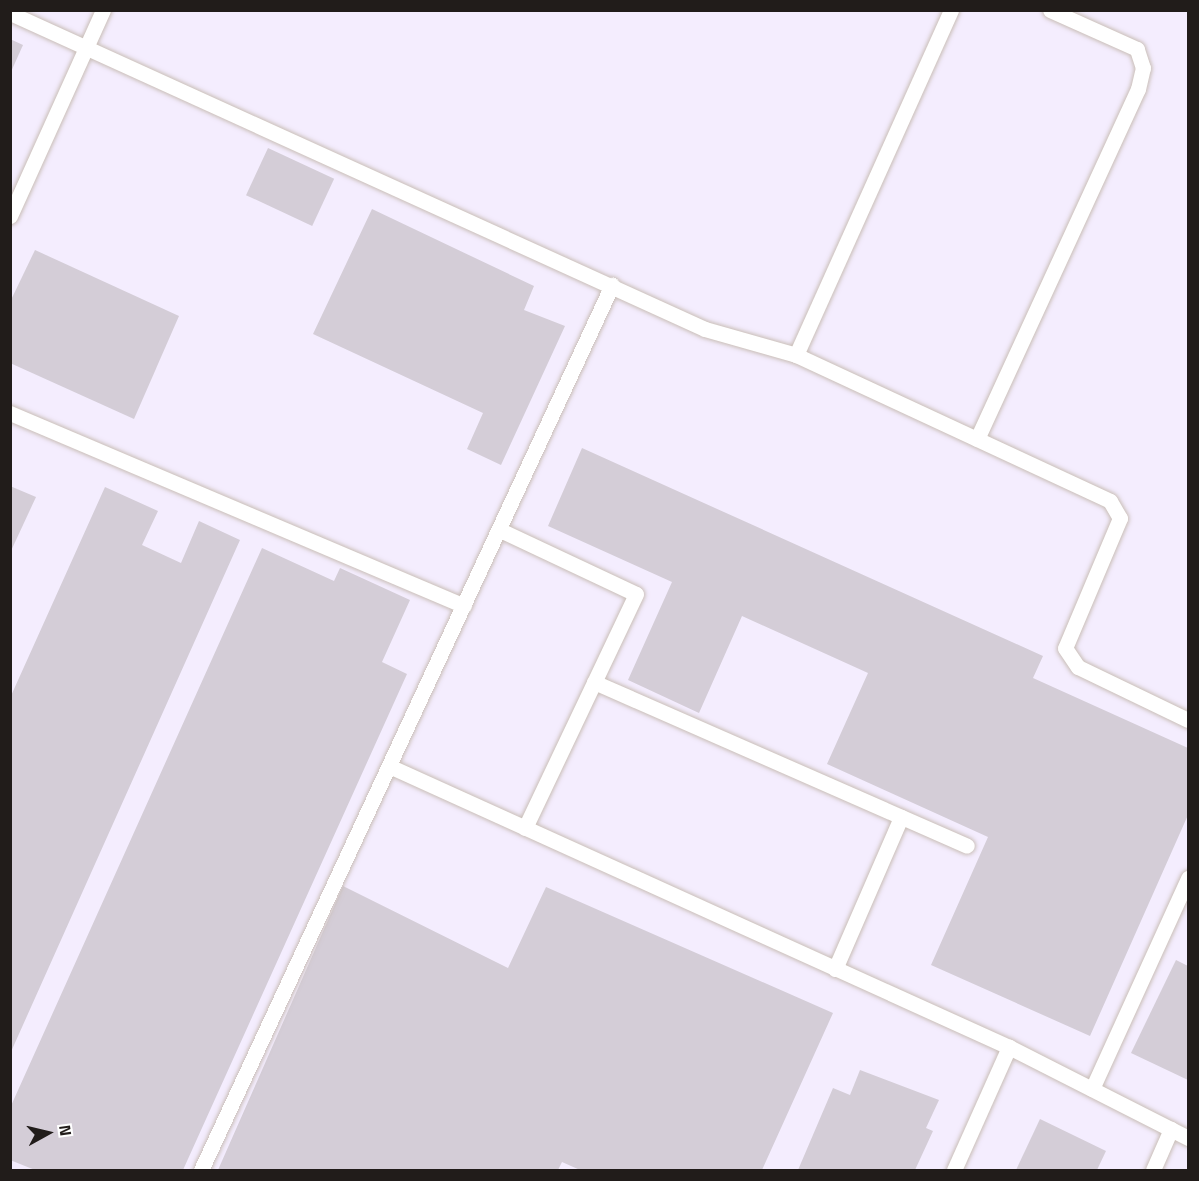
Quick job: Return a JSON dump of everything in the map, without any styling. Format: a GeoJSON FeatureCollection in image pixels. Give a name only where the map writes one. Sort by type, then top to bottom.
{"type":"FeatureCollection","features":[{"type":"Feature","properties":{"kind":"lane"},"geometry":{"type":"LineString","coordinates":[[10,216],[103,10]]}},
{"type":"Feature","properties":{"kind":"lane"},"geometry":{"type":"LineString","coordinates":[[796,355],[951,10]]}},
{"type":"Feature","properties":{"kind":"lane"},"geometry":{"type":"LineString","coordinates":[[977,439],[1138,89],[1143,68],[1137,50],[1050,10]]}},
{"type":"Feature","properties":{"kind":"lane"},"geometry":{"type":"LineString","coordinates":[[10,13],[705,329],[796,355],[1110,501],[1120,518],[1065,648],[1078,667],[1188,720]]}},
{"type":"Feature","properties":{"kind":"lane"},"geometry":{"type":"LineString","coordinates":[[201,1170],[612,285]]}},
{"type":"Feature","properties":{"kind":"lane"},"geometry":{"type":"LineString","coordinates":[[10,413],[464,606]]}},
{"type":"Feature","properties":{"kind":"lane"},"geometry":{"type":"LineString","coordinates":[[500,530],[636,594],[525,828]]}},
{"type":"Feature","properties":{"kind":"lane"},"geometry":{"type":"LineString","coordinates":[[594,682],[967,846]]}},
{"type":"Feature","properties":{"kind":"lane"},"geometry":{"type":"LineString","coordinates":[[389,766],[1010,1047],[1188,1137]]}},
{"type":"Feature","properties":{"kind":"lane"},"geometry":{"type":"LineString","coordinates":[[835,969],[901,818]]}},
{"type":"Feature","properties":{"kind":"lane"},"geometry":{"type":"LineString","coordinates":[[1092,1089],[1188,878]]}},
{"type":"Feature","properties":{"kind":"lane"},"geometry":{"type":"LineString","coordinates":[[954,1170],[1010,1047]]}},
{"type":"Feature","properties":{"kind":"lane"},"geometry":{"type":"LineString","coordinates":[[1153,1170],[1172,1129]]}},
{"type":"Feature","properties":{"kind":"shaded area"},"geometry":{"type":"Polygon","coordinates":[[[10,11],[1188,11],[1188,1170],[10,1170],[10,11]]]}},
{"type":"Feature","properties":{"kind":"building"},"geometry":{"type":"Polygon","coordinates":[[[10,39],[23,45],[10,74],[10,39]]]}},
{"type":"Feature","properties":{"kind":"building"},"geometry":{"type":"Polygon","coordinates":[[[268,148],[334,179],[312,226],[246,195],[268,148]]]}},
{"type":"Feature","properties":{"kind":"building"},"geometry":{"type":"Polygon","coordinates":[[[372,209],[534,286],[524,310],[565,326],[501,465],[467,449],[483,413],[313,334],[372,209]]]}},
{"type":"Feature","properties":{"kind":"building"},"geometry":{"type":"Polygon","coordinates":[[[35,250],[179,316],[134,419],[10,363],[10,302],[35,250]]]}},
{"type":"Feature","properties":{"kind":"building"},"geometry":{"type":"Polygon","coordinates":[[[582,448],[1043,656],[1033,678],[1188,748],[1188,815],[1090,1036],[931,965],[988,837],[827,764],[868,673],[742,616],[699,713],[628,680],[672,582],[548,526],[582,448]]]}},
{"type":"Feature","properties":{"kind":"building"},"geometry":{"type":"Polygon","coordinates":[[[10,486],[36,497],[10,553],[10,486]]]}},
{"type":"Feature","properties":{"kind":"building"},"geometry":{"type":"Polygon","coordinates":[[[105,487],[158,511],[142,545],[181,563],[199,521],[240,540],[10,1054],[10,698],[105,487]]]}},
{"type":"Feature","properties":{"kind":"building"},"geometry":{"type":"Polygon","coordinates":[[[262,548],[334,581],[340,568],[410,600],[382,662],[407,674],[183,1170],[35,1170],[10,1160],[10,1108],[262,548]]]}},
{"type":"Feature","properties":{"kind":"building"},"geometry":{"type":"Polygon","coordinates":[[[343,886],[508,968],[546,887],[833,1013],[762,1170],[580,1170],[562,1162],[558,1170],[218,1170],[343,886]]]}},
{"type":"Feature","properties":{"kind":"building"},"geometry":{"type":"Polygon","coordinates":[[[1176,960],[1188,966],[1188,1080],[1131,1053],[1176,960]]]}},
{"type":"Feature","properties":{"kind":"building"},"geometry":{"type":"Polygon","coordinates":[[[860,1070],[939,1100],[926,1128],[933,1131],[915,1170],[798,1170],[833,1088],[850,1095],[860,1070]]]}},
{"type":"Feature","properties":{"kind":"building"},"geometry":{"type":"Polygon","coordinates":[[[1040,1119],[1106,1151],[1097,1170],[1016,1170],[1040,1119]]]}}]}
